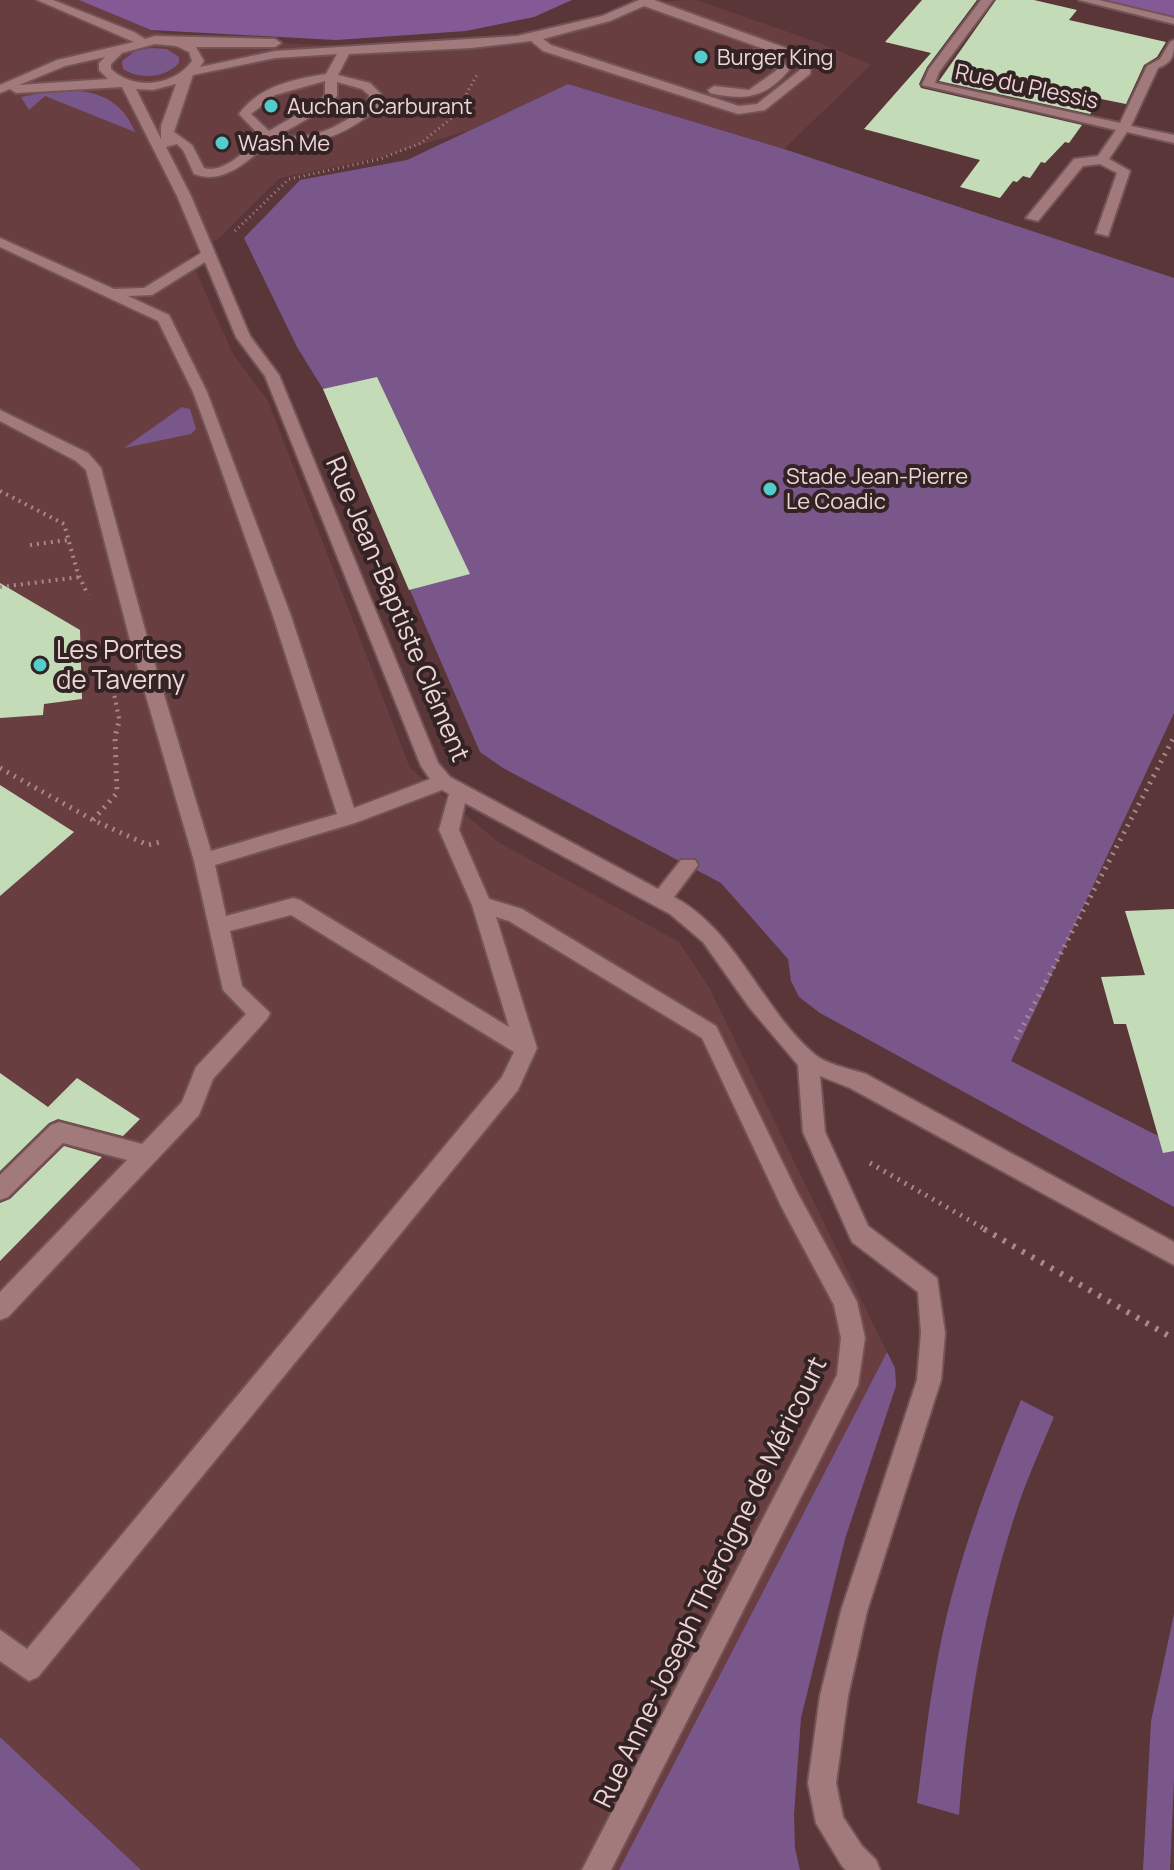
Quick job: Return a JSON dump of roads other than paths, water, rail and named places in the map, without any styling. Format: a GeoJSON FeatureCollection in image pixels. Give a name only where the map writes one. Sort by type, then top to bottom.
{"type":"FeatureCollection","features":[{"type":"Feature","properties":{"kind":"street"},"geometry":{"type":"LineString","coordinates":[[43,0],[130,34],[142,42]]}},
{"type":"Feature","properties":{"kind":"street","name":"Rue du Plessis"},"geometry":{"type":"LineString","coordinates":[[987,0],[933,72],[928,85],[1174,139]]}},
{"type":"Feature","properties":{"kind":"street"},"geometry":{"type":"LineString","coordinates":[[1085,0],[1174,21]]}},
{"type":"Feature","properties":{"kind":"street"},"geometry":{"type":"LineString","coordinates":[[0,90],[50,84],[151,85],[257,55],[486,44],[534,37],[596,20],[646,1],[681,17],[796,56],[805,62],[806,71],[761,107],[738,110],[547,48],[534,37]]}},
{"type":"Feature","properties":{"kind":"street"},"geometry":{"type":"LineString","coordinates":[[681,17],[686,32]]}},
{"type":"Feature","properties":{"kind":"street"},"geometry":{"type":"LineString","coordinates":[[610,68],[632,66],[732,95],[748,95],[764,90],[783,70],[774,58],[701,37]]}},
{"type":"Feature","properties":{"kind":"street"},"geometry":{"type":"LineString","coordinates":[[0,90],[61,63],[142,42],[375,48]]}},
{"type":"Feature","properties":{"kind":"street"},"geometry":{"type":"LineString","coordinates":[[179,43],[198,55],[198,61],[188,74]]}},
{"type":"Feature","properties":{"kind":"street","name":"Rue du Plessis"},"geometry":{"type":"LineString","coordinates":[[1102,160],[1124,128],[1153,66],[1165,61],[1174,44]]}},
{"type":"Feature","properties":{"kind":"street"},"geometry":{"type":"LineString","coordinates":[[167,133],[187,147],[197,170],[205,174],[219,173],[268,137],[324,104],[331,96],[334,88],[331,77],[345,49]]}},
{"type":"Feature","properties":{"kind":"street"},"geometry":{"type":"LineString","coordinates":[[118,50],[105,63],[109,77],[123,83]]}},
{"type":"Feature","properties":{"kind":"street","name":"Rue Jean-Baptiste Clément"},"geometry":{"type":"LineString","coordinates":[[168,164],[167,133],[188,74]]}},
{"type":"Feature","properties":{"kind":"street"},"geometry":{"type":"LineString","coordinates":[[331,77],[366,86],[375,94],[374,105],[364,115],[313,141],[293,142],[268,137],[245,114],[249,105],[298,81],[331,77]]}},
{"type":"Feature","properties":{"kind":"street","name":"Rue Jean-Baptiste Clément"},"geometry":{"type":"LineString","coordinates":[[123,83],[168,164],[243,337],[272,375],[430,766],[450,788],[518,820],[677,908],[710,936],[756,1001],[808,1062]]}},
{"type":"Feature","properties":{"kind":"street"},"geometry":{"type":"LineString","coordinates":[[1033,218],[1079,162],[1102,160],[1124,171],[1103,233]]}},
{"type":"Feature","properties":{"kind":"street"},"geometry":{"type":"LineString","coordinates":[[0,242],[164,318],[200,392],[282,616],[348,818]]}},
{"type":"Feature","properties":{"kind":"street"},"geometry":{"type":"LineString","coordinates":[[110,291],[147,292],[208,254]]}},
{"type":"Feature","properties":{"kind":"street"},"geometry":{"type":"LineString","coordinates":[[0,415],[82,457],[93,468],[141,648],[204,861],[221,925],[233,990],[260,1013],[204,1074],[191,1108],[0,1309]]}},
{"type":"Feature","properties":{"kind":"street"},"geometry":{"type":"LineString","coordinates":[[0,1643],[29,1668],[467,1138],[510,1083],[526,1048],[482,905],[449,830],[450,788],[204,861]]}},
{"type":"Feature","properties":{"kind":"street"},"geometry":{"type":"LineString","coordinates":[[661,900],[688,865]]}},
{"type":"Feature","properties":{"kind":"street","name":"Rue Anne-Joseph Théroigne de Méricourt"},"geometry":{"type":"LineString","coordinates":[[482,905],[515,915],[709,1032],[789,1199],[845,1302],[853,1338],[849,1377],[596,1870]]}},
{"type":"Feature","properties":{"kind":"street"},"geometry":{"type":"LineString","coordinates":[[221,925],[293,906],[526,1048]]}},
{"type":"Feature","properties":{"kind":"street"},"geometry":{"type":"LineString","coordinates":[[866,1870],[852,1856],[830,1823],[822,1783],[834,1696],[854,1611],[929,1380],[933,1333],[929,1286],[860,1234],[814,1132],[808,1062],[858,1081],[1174,1254]]}},
{"type":"Feature","properties":{"kind":"street"},"geometry":{"type":"LineString","coordinates":[[0,1190],[59,1132],[147,1155]]}},
{"type":"Feature","properties":{"kind":"place","name":"Burger King"},"geometry":{"type":"Point","coordinates":[701,57]}},
{"type":"Feature","properties":{"kind":"place","name":"Auchan Carburant"},"geometry":{"type":"Point","coordinates":[271,106]}},
{"type":"Feature","properties":{"kind":"place","name":"Wash Me"},"geometry":{"type":"Point","coordinates":[222,143]}},
{"type":"Feature","properties":{"kind":"place","name":"Stade Jean-Pierre Le Coadic"},"geometry":{"type":"Point","coordinates":[770,489]}},
{"type":"Feature","properties":{"kind":"place","name":"Les Portes de Taverny"},"geometry":{"type":"Point","coordinates":[40,665]}}]}
